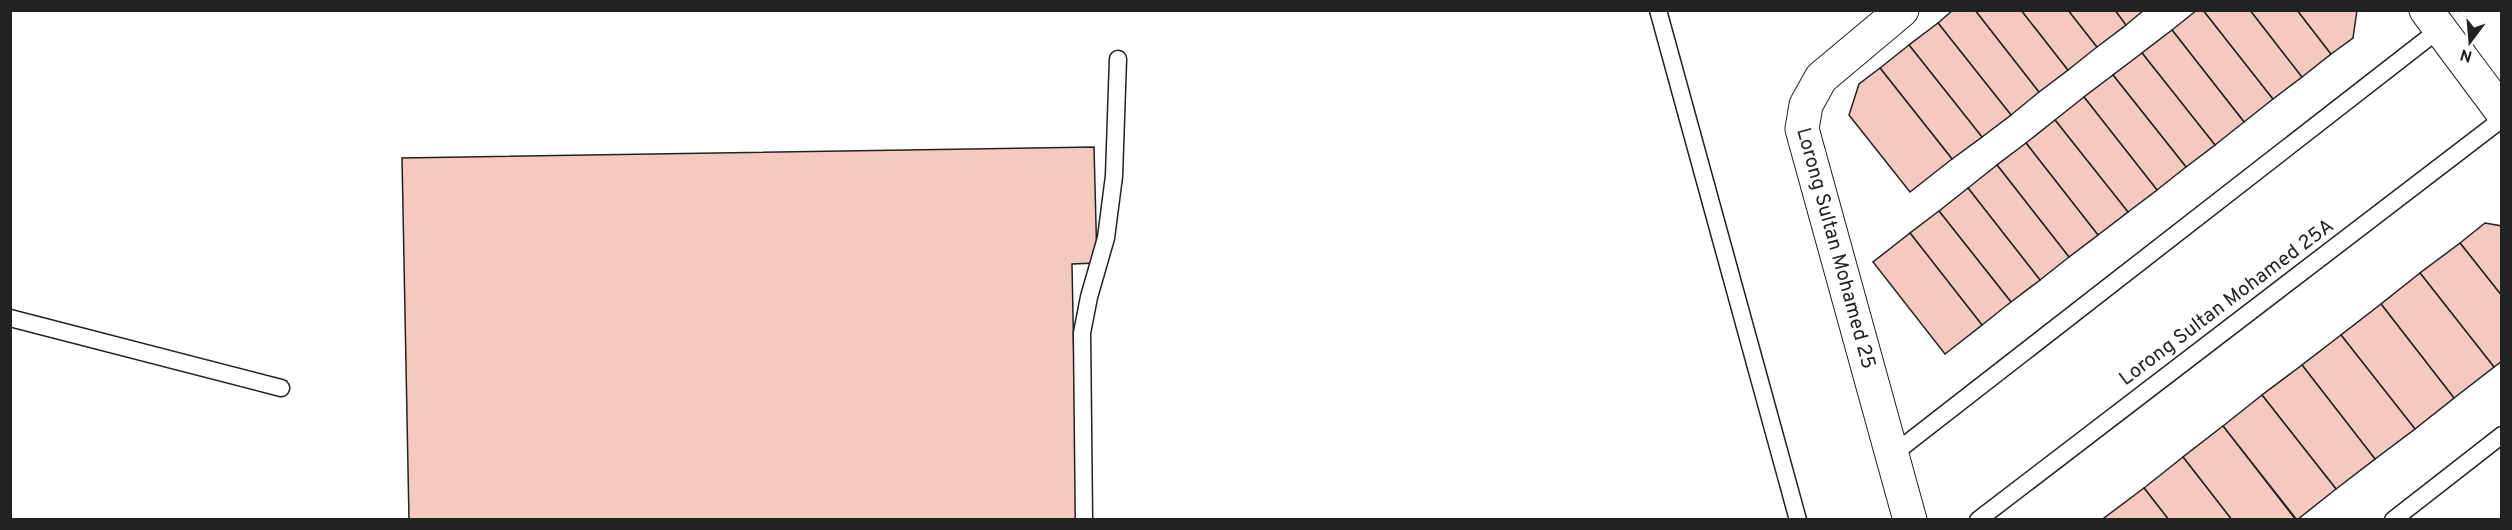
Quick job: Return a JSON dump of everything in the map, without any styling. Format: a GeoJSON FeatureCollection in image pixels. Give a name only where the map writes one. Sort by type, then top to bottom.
{"type":"FeatureCollection","features":[{"type":"Feature","properties":{"kind":"street","name":"Lorong Sultan Mohamed 25"},"geometry":{"type":"LineString","coordinates":[[1902,10],[1821,78],[1806,105],[1802,129],[1910,519]]}},
{"type":"Feature","properties":{"kind":"street"},"geometry":{"type":"LineString","coordinates":[[2433,20],[2502,112]]}},
{"type":"Feature","properties":{"kind":"lane"},"geometry":{"type":"LineString","coordinates":[[1658,10],[1798,519]]}},
{"type":"Feature","properties":{"kind":"lane"},"geometry":{"type":"LineString","coordinates":[[1892,455],[2433,20]]}},
{"type":"Feature","properties":{"kind":"lane"},"geometry":{"type":"LineString","coordinates":[[1084,519],[1082,333],[1089,297],[1106,238],[1114,176],[1118,59]]}},
{"type":"Feature","properties":{"kind":"lane","name":"Lorong Sultan Mohamed 25A"},"geometry":{"type":"LineString","coordinates":[[1978,519],[2502,119]]}},
{"type":"Feature","properties":{"kind":"lane"},"geometry":{"type":"LineString","coordinates":[[10,318],[281,388]]}},
{"type":"Feature","properties":{"kind":"lane"},"geometry":{"type":"LineString","coordinates":[[2393,519],[2502,435]]}},
{"type":"Feature","properties":{"kind":"building"},"geometry":{"type":"Polygon","coordinates":[[[1953,10],[1975,10],[2039,92],[2011,115],[1938,23],[1953,10]]]}},
{"type":"Feature","properties":{"kind":"building"},"geometry":{"type":"Polygon","coordinates":[[[1975,10],[2021,10],[2068,70],[2039,92],[1975,10]]]}},
{"type":"Feature","properties":{"kind":"building"},"geometry":{"type":"Polygon","coordinates":[[[2021,10],[2068,10],[2097,47],[2068,70],[2021,10]]]}},
{"type":"Feature","properties":{"kind":"building"},"geometry":{"type":"Polygon","coordinates":[[[2068,10],[2115,10],[2126,25],[2097,47],[2068,10]]]}},
{"type":"Feature","properties":{"kind":"building"},"geometry":{"type":"Polygon","coordinates":[[[2115,10],[2144,10],[2126,25],[2115,10]]]}},
{"type":"Feature","properties":{"kind":"building"},"geometry":{"type":"Polygon","coordinates":[[[2197,10],[2203,10],[2273,99],[2244,122],[2172,30],[2197,10]]]}},
{"type":"Feature","properties":{"kind":"building"},"geometry":{"type":"Polygon","coordinates":[[[2203,10],[2250,10],[2302,77],[2273,99],[2203,10]]]}},
{"type":"Feature","properties":{"kind":"building"},"geometry":{"type":"Polygon","coordinates":[[[2250,10],[2297,10],[2331,54],[2302,77],[2250,10]]]}},
{"type":"Feature","properties":{"kind":"building"},"geometry":{"type":"Polygon","coordinates":[[[2297,10],[2357,10],[2353,38],[2331,54],[2297,10]]]}},
{"type":"Feature","properties":{"kind":"building"},"geometry":{"type":"Polygon","coordinates":[[[1938,23],[2011,115],[1982,137],[1909,45],[1938,23]]]}},
{"type":"Feature","properties":{"kind":"building"},"geometry":{"type":"Polygon","coordinates":[[[2172,30],[2244,122],[2215,145],[2142,53],[2172,30]]]}},
{"type":"Feature","properties":{"kind":"building"},"geometry":{"type":"Polygon","coordinates":[[[1909,45],[1982,137],[1952,159],[1880,68],[1909,45]]]}},
{"type":"Feature","properties":{"kind":"building"},"geometry":{"type":"Polygon","coordinates":[[[2142,53],[2215,145],[2186,167],[2113,75],[2142,53]]]}},
{"type":"Feature","properties":{"kind":"building"},"geometry":{"type":"Polygon","coordinates":[[[1880,68],[1952,159],[1910,192],[1849,115],[1859,84],[1880,68]]]}},
{"type":"Feature","properties":{"kind":"building"},"geometry":{"type":"Polygon","coordinates":[[[2113,75],[2186,167],[2157,190],[2084,97],[2113,75]]]}},
{"type":"Feature","properties":{"kind":"building"},"geometry":{"type":"Polygon","coordinates":[[[2084,97],[2157,190],[2128,212],[2055,120],[2084,97]]]}},
{"type":"Feature","properties":{"kind":"building"},"geometry":{"type":"Polygon","coordinates":[[[2055,120],[2128,212],[2098,235],[2026,143],[2055,120]]]}},
{"type":"Feature","properties":{"kind":"building"},"geometry":{"type":"Polygon","coordinates":[[[2026,143],[2098,235],[2069,257],[1997,165],[2026,143]]]}},
{"type":"Feature","properties":{"kind":"building"},"geometry":{"type":"Polygon","coordinates":[[[1094,147],[1097,263],[1072,264],[1077,520],[409,520],[402,158],[1094,147]]]}},
{"type":"Feature","properties":{"kind":"building"},"geometry":{"type":"Polygon","coordinates":[[[1997,165],[2069,257],[2040,280],[1968,188],[1997,165]]]}},
{"type":"Feature","properties":{"kind":"building"},"geometry":{"type":"Polygon","coordinates":[[[1968,188],[2040,280],[2011,302],[1939,211],[1968,188]]]}},
{"type":"Feature","properties":{"kind":"building"},"geometry":{"type":"Polygon","coordinates":[[[1939,211],[2011,302],[1982,325],[1910,233],[1939,211]]]}},
{"type":"Feature","properties":{"kind":"building"},"geometry":{"type":"Polygon","coordinates":[[[2485,223],[2502,226],[2502,296],[2460,243],[2485,223]]]}},
{"type":"Feature","properties":{"kind":"building"},"geometry":{"type":"Polygon","coordinates":[[[1910,233],[1982,325],[1945,354],[1873,262],[1910,233]]]}},
{"type":"Feature","properties":{"kind":"building"},"geometry":{"type":"Polygon","coordinates":[[[2460,243],[2502,296],[2502,361],[2494,367],[2420,273],[2460,243]]]}},
{"type":"Feature","properties":{"kind":"building"},"geometry":{"type":"Polygon","coordinates":[[[2420,273],[2494,367],[2454,398],[2381,304],[2420,273]]]}},
{"type":"Feature","properties":{"kind":"building"},"geometry":{"type":"Polygon","coordinates":[[[2381,304],[2454,398],[2415,429],[2341,335],[2381,304]]]}},
{"type":"Feature","properties":{"kind":"building"},"geometry":{"type":"Polygon","coordinates":[[[2341,335],[2415,429],[2375,459],[2302,365],[2341,335]]]}},
{"type":"Feature","properties":{"kind":"building"},"geometry":{"type":"Polygon","coordinates":[[[2302,365],[2375,459],[2336,489],[2262,395],[2302,365]]]}},
{"type":"Feature","properties":{"kind":"building"},"geometry":{"type":"Polygon","coordinates":[[[2262,395],[2336,489],[2297,520],[2223,426],[2262,395]]]}},
{"type":"Feature","properties":{"kind":"building"},"geometry":{"type":"Polygon","coordinates":[[[2223,426],[2296,520],[2232,520],[2183,457],[2223,426]]]}},
{"type":"Feature","properties":{"kind":"building"},"geometry":{"type":"Polygon","coordinates":[[[2183,457],[2232,520],[2169,520],[2144,488],[2183,457]]]}},
{"type":"Feature","properties":{"kind":"building"},"geometry":{"type":"Polygon","coordinates":[[[2144,488],[2169,520],[2105,520],[2104,518],[2144,488]]]}}]}
